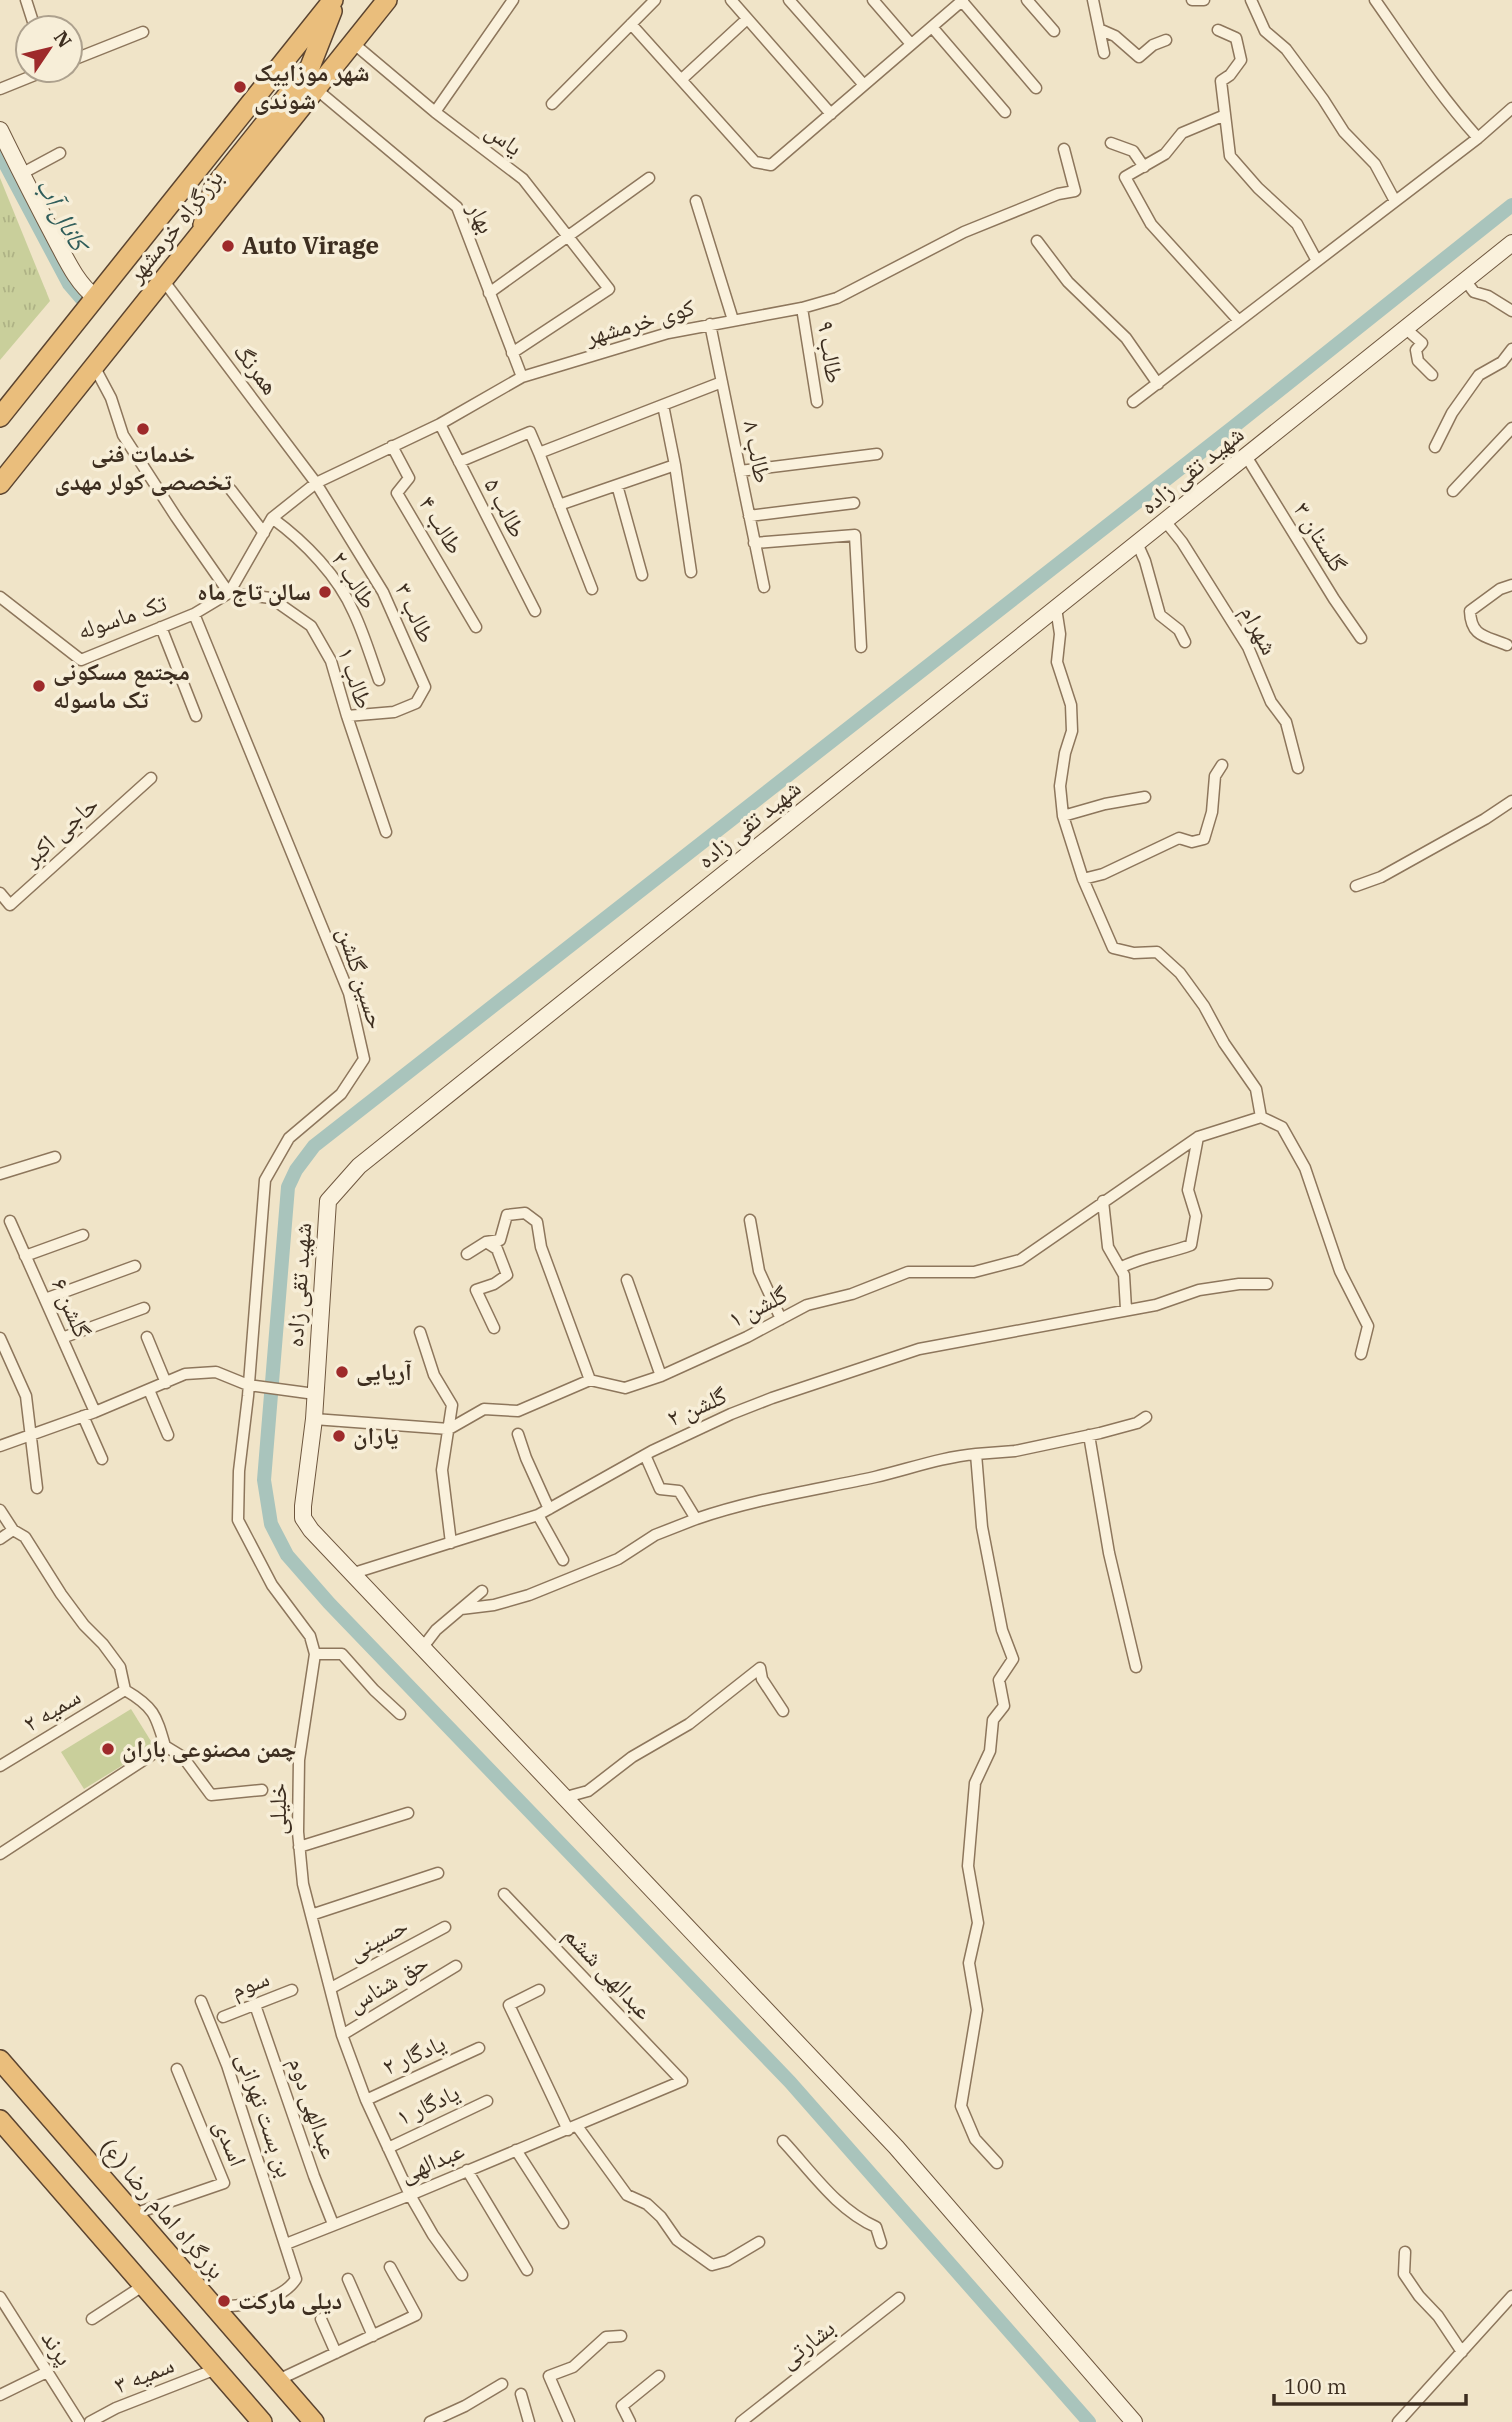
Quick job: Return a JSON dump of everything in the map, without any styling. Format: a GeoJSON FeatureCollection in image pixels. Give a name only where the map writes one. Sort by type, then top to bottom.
{"type":"FeatureCollection","features":[{"type":"Feature","properties":{"kind":"highway","name":"بزرگراه خرمشهر"},"geometry":{"type":"LineString","coordinates":[[0,417],[335,0]]}},
{"type":"Feature","properties":{"kind":"highway"},"geometry":{"type":"LineString","coordinates":[[248,107],[273,128],[310,66],[335,0]]}},
{"type":"Feature","properties":{"kind":"highway","name":"بزرگراه خرمشهر"},"geometry":{"type":"LineString","coordinates":[[0,484],[200,233],[273,128],[316,89],[387,0]]}},
{"type":"Feature","properties":{"kind":"highway","name":"بزرگراه امام رضا (ع)"},"geometry":{"type":"LineString","coordinates":[[0,2060],[314,2422]]}},
{"type":"Feature","properties":{"kind":"highway"},"geometry":{"type":"LineString","coordinates":[[0,2120],[262,2422]]}},
{"type":"Feature","properties":{"kind":"main road"},"geometry":{"type":"LineString","coordinates":[[0,130],[71,268],[88,292],[96,297]]}},
{"type":"Feature","properties":{"kind":"main road","name":"شهید تقی زاده"},"geometry":{"type":"LineString","coordinates":[[1134,2422],[897,2147],[311,1530],[303,1518],[314,1419],[328,1201],[359,1166],[1512,243]]}},
{"type":"Feature","properties":{"kind":"street"},"geometry":{"type":"LineString","coordinates":[[435,112],[513,0]]}},
{"type":"Feature","properties":{"kind":"street"},"geometry":{"type":"LineString","coordinates":[[552,104],[655,0]]}},
{"type":"Feature","properties":{"kind":"street"},"geometry":{"type":"LineString","coordinates":[[731,0],[831,114]]}},
{"type":"Feature","properties":{"kind":"street"},"geometry":{"type":"LineString","coordinates":[[789,0],[864,85]]}},
{"type":"Feature","properties":{"kind":"street"},"geometry":{"type":"LineString","coordinates":[[873,0],[911,44]]}},
{"type":"Feature","properties":{"kind":"street"},"geometry":{"type":"LineString","coordinates":[[631,24],[755,162],[771,165],[962,0],[1036,88]]}},
{"type":"Feature","properties":{"kind":"street"},"geometry":{"type":"LineString","coordinates":[[1027,0],[1054,31]]}},
{"type":"Feature","properties":{"kind":"street"},"geometry":{"type":"LineString","coordinates":[[1094,0],[1104,54]]}},
{"type":"Feature","properties":{"kind":"street"},"geometry":{"type":"LineString","coordinates":[[1192,0],[1204,0]]}},
{"type":"Feature","properties":{"kind":"street"},"geometry":{"type":"LineString","coordinates":[[1251,0],[1265,31],[1286,49],[1344,132],[1375,164],[1395,201]]}},
{"type":"Feature","properties":{"kind":"street"},"geometry":{"type":"LineString","coordinates":[[1375,0],[1423,70],[1478,138]]}},
{"type":"Feature","properties":{"kind":"street"},"geometry":{"type":"LineString","coordinates":[[682,79],[747,19]]}},
{"type":"Feature","properties":{"kind":"street"},"geometry":{"type":"LineString","coordinates":[[932,27],[1005,112]]}},
{"type":"Feature","properties":{"kind":"street"},"geometry":{"type":"LineString","coordinates":[[1099,29],[1115,36],[1139,57],[1153,45],[1166,40]]}},
{"type":"Feature","properties":{"kind":"street"},"geometry":{"type":"LineString","coordinates":[[1218,30],[1236,38],[1241,60],[1230,75],[1221,81],[1230,156],[1258,188],[1297,224],[1317,261]]}},
{"type":"Feature","properties":{"kind":"street"},"geometry":{"type":"LineString","coordinates":[[84,55],[143,32]]}},
{"type":"Feature","properties":{"kind":"street","name":"یاس"},"geometry":{"type":"LineString","coordinates":[[353,43],[435,112],[523,179],[609,289],[512,353]]}},
{"type":"Feature","properties":{"kind":"street","name":"بهار"},"geometry":{"type":"LineString","coordinates":[[316,89],[457,207],[522,377]]}},
{"type":"Feature","properties":{"kind":"street"},"geometry":{"type":"LineString","coordinates":[[1133,402],[1478,138],[1512,108]]}},
{"type":"Feature","properties":{"kind":"street"},"geometry":{"type":"LineString","coordinates":[[1225,114],[1182,133],[1165,154],[1125,177],[1152,224],[1239,321]]}},
{"type":"Feature","properties":{"kind":"street"},"geometry":{"type":"LineString","coordinates":[[1111,143],[1133,151],[1144,167]]}},
{"type":"Feature","properties":{"kind":"street","name":"کوی خرمشهر"},"geometry":{"type":"LineString","coordinates":[[194,614],[229,593],[272,518],[316,484],[440,424],[522,377],[668,333],[802,308],[837,298],[964,232],[1058,194],[1075,191],[1064,149]]}},
{"type":"Feature","properties":{"kind":"street"},"geometry":{"type":"LineString","coordinates":[[21,174],[60,153]]}},
{"type":"Feature","properties":{"kind":"street"},"geometry":{"type":"LineString","coordinates":[[489,293],[649,178]]}},
{"type":"Feature","properties":{"kind":"street"},"geometry":{"type":"LineString","coordinates":[[696,201],[733,320]]}},
{"type":"Feature","properties":{"kind":"street"},"geometry":{"type":"LineString","coordinates":[[1038,241],[1068,282],[1125,338],[1158,384]]}},
{"type":"Feature","properties":{"kind":"street","name":"همرنگ"},"geometry":{"type":"LineString","coordinates":[[163,280],[316,484]]}},
{"type":"Feature","properties":{"kind":"street"},"geometry":{"type":"LineString","coordinates":[[1465,280],[1474,292],[1488,296],[1512,311]]}},
{"type":"Feature","properties":{"kind":"street","name":"طالب ۹"},"geometry":{"type":"LineString","coordinates":[[802,308],[817,402]]}},
{"type":"Feature","properties":{"kind":"street","name":"طالب ۸"},"geometry":{"type":"LineString","coordinates":[[710,324],[764,587]]}},
{"type":"Feature","properties":{"kind":"street"},"geometry":{"type":"LineString","coordinates":[[1405,328],[1422,343],[1416,349],[1418,361],[1432,375]]}},
{"type":"Feature","properties":{"kind":"street"},"geometry":{"type":"LineString","coordinates":[[1435,447],[1452,413],[1479,375],[1502,362],[1512,349]]}},
{"type":"Feature","properties":{"kind":"street"},"geometry":{"type":"LineString","coordinates":[[94,366],[111,398],[123,435],[229,593]]}},
{"type":"Feature","properties":{"kind":"street"},"geometry":{"type":"LineString","coordinates":[[539,453],[722,382]]}},
{"type":"Feature","properties":{"kind":"street"},"geometry":{"type":"LineString","coordinates":[[663,405],[691,572]]}},
{"type":"Feature","properties":{"kind":"street","name":"طالب ۵"},"geometry":{"type":"LineString","coordinates":[[440,424],[535,611]]}},
{"type":"Feature","properties":{"kind":"street"},"geometry":{"type":"LineString","coordinates":[[1453,491],[1512,428]]}},
{"type":"Feature","properties":{"kind":"street"},"geometry":{"type":"LineString","coordinates":[[459,462],[530,432],[592,589]]}},
{"type":"Feature","properties":{"kind":"street","name":"طالب ۴"},"geometry":{"type":"LineString","coordinates":[[391,446],[409,478],[397,493],[477,627]]}},
{"type":"Feature","properties":{"kind":"street"},"geometry":{"type":"LineString","coordinates":[[740,471],[877,454]]}},
{"type":"Feature","properties":{"kind":"street","name":"گلستان ۳"},"geometry":{"type":"LineString","coordinates":[[1246,456],[1361,638]]}},
{"type":"Feature","properties":{"kind":"street"},"geometry":{"type":"LineString","coordinates":[[559,505],[675,465]]}},
{"type":"Feature","properties":{"kind":"street","name":"طالب ۳"},"geometry":{"type":"LineString","coordinates":[[316,484],[383,592],[425,687],[416,703],[394,712],[347,716]]}},
{"type":"Feature","properties":{"kind":"street"},"geometry":{"type":"LineString","coordinates":[[617,485],[642,575]]}},
{"type":"Feature","properties":{"kind":"street"},"geometry":{"type":"LineString","coordinates":[[231,491],[264,533]]}},
{"type":"Feature","properties":{"kind":"street"},"geometry":{"type":"LineString","coordinates":[[749,516],[855,503]]}},
{"type":"Feature","properties":{"kind":"street","name":"طالب ۲"},"geometry":{"type":"LineString","coordinates":[[272,518],[314,556],[347,599],[379,680]]}},
{"type":"Feature","properties":{"kind":"street","name":"شهرام"},"geometry":{"type":"LineString","coordinates":[[1165,521],[1182,542],[1248,647],[1271,702],[1286,722],[1298,768]]}},
{"type":"Feature","properties":{"kind":"street"},"geometry":{"type":"LineString","coordinates":[[754,542],[855,535],[861,646]]}},
{"type":"Feature","properties":{"kind":"street"},"geometry":{"type":"LineString","coordinates":[[1137,543],[1145,561],[1160,615],[1179,630],[1185,642]]}},
{"type":"Feature","properties":{"kind":"street"},"geometry":{"type":"LineString","coordinates":[[1507,645],[1478,634],[1470,622],[1470,611],[1500,589],[1512,585]]}},
{"type":"Feature","properties":{"kind":"street","name":"طالب ۱"},"geometry":{"type":"LineString","coordinates":[[229,593],[271,598],[311,626],[331,661],[386,832]]}},
{"type":"Feature","properties":{"kind":"street","name":"تک ماسوله"},"geometry":{"type":"LineString","coordinates":[[0,597],[81,660],[194,614]]}},
{"type":"Feature","properties":{"kind":"street"},"geometry":{"type":"LineString","coordinates":[[1056,608],[1060,634],[1057,662],[1071,705],[1072,731],[1059,786],[1063,816],[1083,879],[1114,948],[1134,953],[1157,952],[1180,973],[1256,1089],[1261,1118],[1282,1127],[1305,1168],[1340,1271],[1368,1326],[1360,1354]]}},
{"type":"Feature","properties":{"kind":"street","name":"حسین گلشن"},"geometry":{"type":"LineString","coordinates":[[194,614],[349,993],[364,1059],[341,1094],[289,1138],[265,1180],[248,1385]]}},
{"type":"Feature","properties":{"kind":"street"},"geometry":{"type":"LineString","coordinates":[[161,627],[196,716]]}},
{"type":"Feature","properties":{"kind":"street"},"geometry":{"type":"LineString","coordinates":[[1083,879],[1103,874],[1180,838],[1192,842],[1203,839],[1212,812],[1215,776],[1222,765]]}},
{"type":"Feature","properties":{"kind":"street","name":"حاجی اکبر"},"geometry":{"type":"LineString","coordinates":[[0,893],[10,905],[151,778]]}},
{"type":"Feature","properties":{"kind":"street"},"geometry":{"type":"LineString","coordinates":[[1063,816],[1105,804],[1145,797]]}},
{"type":"Feature","properties":{"kind":"street"},"geometry":{"type":"LineString","coordinates":[[1356,886],[1381,877],[1512,801]]}},
{"type":"Feature","properties":{"kind":"street","name":"گلشن ۱"},"geometry":{"type":"LineString","coordinates":[[590,1380],[625,1388],[662,1376],[807,1305],[852,1294],[908,1272],[974,1272],[1020,1260],[1198,1137],[1261,1118]]}},
{"type":"Feature","properties":{"kind":"street"},"geometry":{"type":"LineString","coordinates":[[1120,1268],[1138,1258],[1191,1245],[1196,1216],[1188,1190],[1198,1137]]}},
{"type":"Feature","properties":{"kind":"street"},"geometry":{"type":"LineString","coordinates":[[0,1174],[55,1157]]}},
{"type":"Feature","properties":{"kind":"street"},"geometry":{"type":"LineString","coordinates":[[1103,1201],[1108,1247],[1124,1275],[1126,1309]]}},
{"type":"Feature","properties":{"kind":"street"},"geometry":{"type":"LineString","coordinates":[[314,1419],[449,1429],[484,1409],[518,1411],[590,1380],[541,1247],[537,1222],[525,1213],[508,1215],[500,1240],[486,1242],[467,1254]]}},
{"type":"Feature","properties":{"kind":"street"},"geometry":{"type":"LineString","coordinates":[[750,1220],[759,1271],[781,1319]]}},
{"type":"Feature","properties":{"kind":"street","name":"گلشن ۶"},"geometry":{"type":"LineString","coordinates":[[10,1221],[62,1338],[102,1459]]}},
{"type":"Feature","properties":{"kind":"street"},"geometry":{"type":"LineString","coordinates":[[25,1256],[83,1235]]}},
{"type":"Feature","properties":{"kind":"street"},"geometry":{"type":"LineString","coordinates":[[486,1242],[497,1249],[508,1275],[494,1284],[476,1290],[494,1328]]}},
{"type":"Feature","properties":{"kind":"street"},"geometry":{"type":"LineString","coordinates":[[45,1299],[135,1266]]}},
{"type":"Feature","properties":{"kind":"street"},"geometry":{"type":"LineString","coordinates":[[627,1280],[662,1376]]}},
{"type":"Feature","properties":{"kind":"street","name":"گلشن ۲"},"geometry":{"type":"LineString","coordinates":[[354,1573],[538,1515],[645,1455],[772,1398],[919,1349],[1156,1305],[1199,1290],[1239,1284],[1267,1284]]}},
{"type":"Feature","properties":{"kind":"street"},"geometry":{"type":"LineString","coordinates":[[62,1338],[144,1308]]}},
{"type":"Feature","properties":{"kind":"street"},"geometry":{"type":"LineString","coordinates":[[420,1332],[434,1375],[452,1405],[442,1470],[451,1543]]}},
{"type":"Feature","properties":{"kind":"street"},"geometry":{"type":"LineString","coordinates":[[147,1337],[166,1383]]}},
{"type":"Feature","properties":{"kind":"street"},"geometry":{"type":"LineString","coordinates":[[0,1338],[26,1396],[37,1488]]}},
{"type":"Feature","properties":{"kind":"street"},"geometry":{"type":"LineString","coordinates":[[0,1446],[89,1414],[185,1374],[216,1372],[248,1385],[315,1394]]}},
{"type":"Feature","properties":{"kind":"street"},"geometry":{"type":"LineString","coordinates":[[248,1385],[239,1471],[238,1520],[272,1585],[310,1636],[315,1654],[342,1654],[400,1714]]}},
{"type":"Feature","properties":{"kind":"street"},"geometry":{"type":"LineString","coordinates":[[149,1390],[168,1435]]}},
{"type":"Feature","properties":{"kind":"street"},"geometry":{"type":"LineString","coordinates":[[461,1609],[494,1605],[530,1595],[618,1559],[655,1535],[738,1505],[879,1476],[959,1455],[1014,1451],[1089,1435],[1136,1423],[1146,1417]]}},
{"type":"Feature","properties":{"kind":"street"},"geometry":{"type":"LineString","coordinates":[[518,1434],[549,1509]]}},
{"type":"Feature","properties":{"kind":"street"},"geometry":{"type":"LineString","coordinates":[[1089,1435],[1109,1553],[1136,1667]]}},
{"type":"Feature","properties":{"kind":"street"},"geometry":{"type":"LineString","coordinates":[[976,1454],[982,1527],[1002,1630],[1013,1659],[999,1680],[1004,1706],[993,1720],[990,1751],[975,1783],[968,1866],[978,1923],[969,1963],[977,2010],[961,2106],[975,2139],[997,2163]]}},
{"type":"Feature","properties":{"kind":"street"},"geometry":{"type":"LineString","coordinates":[[645,1455],[660,1489],[679,1491],[696,1518]]}},
{"type":"Feature","properties":{"kind":"street"},"geometry":{"type":"LineString","coordinates":[[0,1510],[13,1530],[25,1537],[61,1594],[120,1667],[125,1690],[141,1699],[156,1716],[165,1746],[183,1757],[211,1796],[262,1790]]}},
{"type":"Feature","properties":{"kind":"street"},"geometry":{"type":"LineString","coordinates":[[538,1515],[563,1560]]}},
{"type":"Feature","properties":{"kind":"street"},"geometry":{"type":"LineString","coordinates":[[0,1539],[13,1530]]}},
{"type":"Feature","properties":{"kind":"street"},"geometry":{"type":"LineString","coordinates":[[423,1647],[436,1630],[482,1591]]}},
{"type":"Feature","properties":{"kind":"street","name":"خلیلی"},"geometry":{"type":"LineString","coordinates":[[315,1654],[299,1760],[299,1847],[303,1884],[342,2035],[366,2100],[410,2195],[433,2235],[462,2275]]}},
{"type":"Feature","properties":{"kind":"street"},"geometry":{"type":"LineString","coordinates":[[566,1797],[588,1791],[632,1757],[689,1724],[760,1668],[762,1679],[783,1711]]}},
{"type":"Feature","properties":{"kind":"street","name":"سمیه ۲"},"geometry":{"type":"LineString","coordinates":[[0,1766],[125,1690]]}},
{"type":"Feature","properties":{"kind":"street"},"geometry":{"type":"LineString","coordinates":[[0,1854],[165,1746]]}},
{"type":"Feature","properties":{"kind":"street"},"geometry":{"type":"LineString","coordinates":[[299,1847],[408,1813]]}},
{"type":"Feature","properties":{"kind":"street"},"geometry":{"type":"LineString","coordinates":[[311,1915],[439,1872]]}},
{"type":"Feature","properties":{"kind":"street","name":"عبدالهی ششم"},"geometry":{"type":"LineString","coordinates":[[504,1894],[682,2081]]}},
{"type":"Feature","properties":{"kind":"street","name":"حسینی"},"geometry":{"type":"LineString","coordinates":[[331,1988],[445,1927]]}},
{"type":"Feature","properties":{"kind":"street","name":"حق شناس"},"geometry":{"type":"LineString","coordinates":[[342,2035],[456,1966]]}},
{"type":"Feature","properties":{"kind":"street","name":"سوم"},"geometry":{"type":"LineString","coordinates":[[223,2017],[292,1990]]}},
{"type":"Feature","properties":{"kind":"street"},"geometry":{"type":"LineString","coordinates":[[539,1990],[509,2004],[572,2128],[613,2174],[627,2195],[647,2204],[661,2217],[677,2240],[712,2265],[727,2261],[759,2242]]}},
{"type":"Feature","properties":{"kind":"street","name":"بن بست تهرانی"},"geometry":{"type":"LineString","coordinates":[[201,2001],[227,2065],[286,2244]]}},
{"type":"Feature","properties":{"kind":"street","name":"عبدالهی دوم"},"geometry":{"type":"LineString","coordinates":[[255,2005],[333,2224]]}},
{"type":"Feature","properties":{"kind":"street","name":"یادگار ۲"},"geometry":{"type":"LineString","coordinates":[[366,2100],[479,2048]]}},
{"type":"Feature","properties":{"kind":"street","name":"اسدی"},"geometry":{"type":"LineString","coordinates":[[134,2214],[224,2183],[177,2069]]}},
{"type":"Feature","properties":{"kind":"street","name":"عبدالهی"},"geometry":{"type":"LineString","coordinates":[[286,2244],[682,2081]]}},
{"type":"Feature","properties":{"kind":"street","name":"یادگار ۱"},"geometry":{"type":"LineString","coordinates":[[388,2148],[487,2101]]}},
{"type":"Feature","properties":{"kind":"street"},"geometry":{"type":"LineString","coordinates":[[783,2141],[843,2207],[863,2222],[876,2227],[881,2243]]}},
{"type":"Feature","properties":{"kind":"street"},"geometry":{"type":"LineString","coordinates":[[516,2150],[563,2223]]}},
{"type":"Feature","properties":{"kind":"street"},"geometry":{"type":"LineString","coordinates":[[467,2170],[527,2270]]}},
{"type":"Feature","properties":{"kind":"street"},"geometry":{"type":"LineString","coordinates":[[214,2307],[246,2304],[288,2290],[296,2280],[286,2244]]}},
{"type":"Feature","properties":{"kind":"street"},"geometry":{"type":"LineString","coordinates":[[1405,2252],[1404,2274],[1419,2296],[1438,2316],[1462,2352]]}},
{"type":"Feature","properties":{"kind":"street"},"geometry":{"type":"LineString","coordinates":[[278,2380],[416,2315],[390,2267]]}},
{"type":"Feature","properties":{"kind":"street"},"geometry":{"type":"LineString","coordinates":[[348,2279],[373,2336]]}},
{"type":"Feature","properties":{"kind":"street"},"geometry":{"type":"LineString","coordinates":[[92,2319],[144,2286]]}},
{"type":"Feature","properties":{"kind":"street"},"geometry":{"type":"LineString","coordinates":[[1398,2422],[1512,2296]]}},
{"type":"Feature","properties":{"kind":"street","name":"پرند"},"geometry":{"type":"LineString","coordinates":[[0,2297],[79,2422]]}},
{"type":"Feature","properties":{"kind":"street","name":"بشارتی"},"geometry":{"type":"LineString","coordinates":[[741,2422],[900,2298]]}},
{"type":"Feature","properties":{"kind":"street"},"geometry":{"type":"LineString","coordinates":[[233,2328],[246,2304]]}},
{"type":"Feature","properties":{"kind":"street"},"geometry":{"type":"LineString","coordinates":[[321,2319],[337,2353]]}},
{"type":"Feature","properties":{"kind":"street"},"geometry":{"type":"LineString","coordinates":[[569,2422],[549,2376],[573,2367],[606,2337],[621,2336]]}},
{"type":"Feature","properties":{"kind":"street","name":"سمیه ۳"},"geometry":{"type":"LineString","coordinates":[[90,2422],[116,2408],[216,2369]]}},
{"type":"Feature","properties":{"kind":"street"},"geometry":{"type":"LineString","coordinates":[[0,2395],[47,2372]]}},
{"type":"Feature","properties":{"kind":"street"},"geometry":{"type":"LineString","coordinates":[[630,2422],[622,2406],[659,2376]]}},
{"type":"Feature","properties":{"kind":"street"},"geometry":{"type":"LineString","coordinates":[[430,2422],[465,2406],[502,2384]]}},
{"type":"Feature","properties":{"kind":"street"},"geometry":{"type":"LineString","coordinates":[[521,2394],[529,2422]]}},
{"type":"Feature","properties":{"kind":"green space"},"geometry":{"type":"Polygon","coordinates":[[[0,178],[50,301],[0,360],[0,178]]]}},
{"type":"Feature","properties":{"kind":"green space","name":"چمن مصنوعی باران"},"geometry":{"type":"Polygon","coordinates":[[[131,1709],[154,1746],[84,1789],[61,1752],[131,1709]]]}},
{"type":"Feature","properties":{"kind":"waterway","name":"کانال آب"},"geometry":{"type":"LineString","coordinates":[[0,154],[69,284],[81,298]]}},
{"type":"Feature","properties":{"kind":"waterway"},"geometry":{"type":"LineString","coordinates":[[1089,2422],[790,2082],[329,1603],[287,1555],[271,1524],[264,1480],[288,1187],[296,1170],[314,1146],[1232,428],[1512,205]]}},
{"type":"Feature","properties":{"kind":"place","name":"شهر موزاییک شوندی"},"geometry":{"type":"Point","coordinates":[240,87]}},
{"type":"Feature","properties":{"kind":"place","name":"Auto Virage"},"geometry":{"type":"Point","coordinates":[228,246]}},
{"type":"Feature","properties":{"kind":"place","name":"خدمات فنی تخصصی کولر مهدی"},"geometry":{"type":"Point","coordinates":[143,429]}},
{"type":"Feature","properties":{"kind":"place","name":"سالن تاج ماه"},"geometry":{"type":"Point","coordinates":[325,592]}},
{"type":"Feature","properties":{"kind":"place","name":"مجتمع مسکونی تک ماسوله"},"geometry":{"type":"Point","coordinates":[39,686]}},
{"type":"Feature","properties":{"kind":"place","name":"آریایی"},"geometry":{"type":"Point","coordinates":[342,1372]}},
{"type":"Feature","properties":{"kind":"place","name":"یاران"},"geometry":{"type":"Point","coordinates":[339,1436]}},
{"type":"Feature","properties":{"kind":"place","name":"چمن مصنوعی باران"},"geometry":{"type":"Point","coordinates":[108,1749]}},
{"type":"Feature","properties":{"kind":"place","name":"دیلی مارکت"},"geometry":{"type":"Point","coordinates":[224,2301]}}]}
